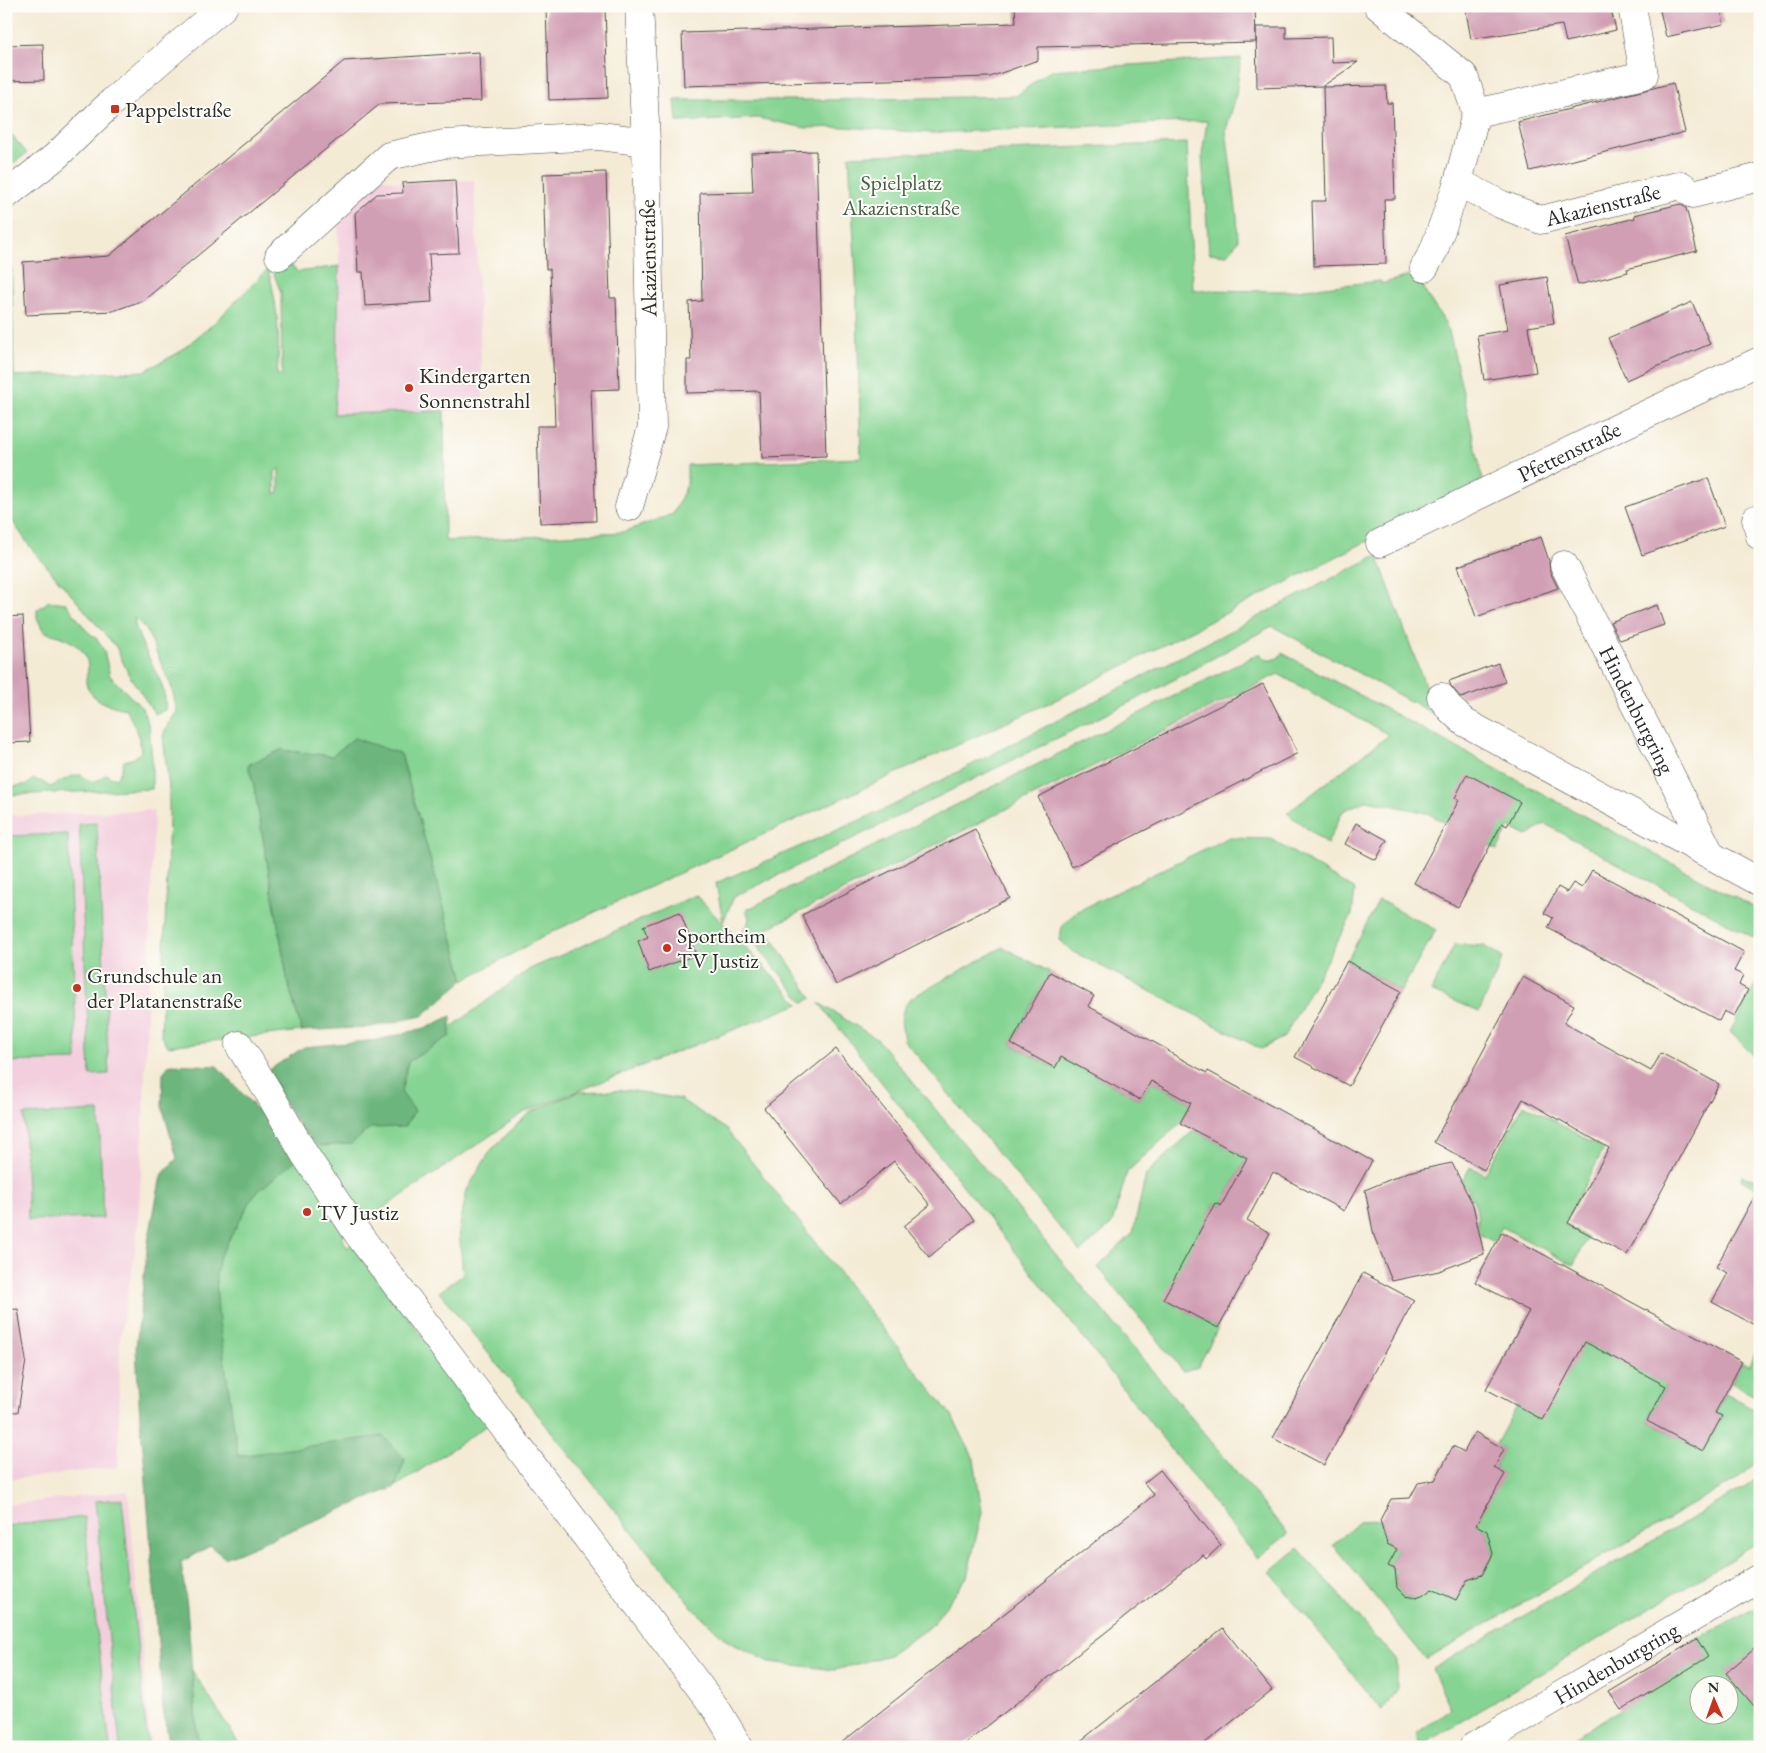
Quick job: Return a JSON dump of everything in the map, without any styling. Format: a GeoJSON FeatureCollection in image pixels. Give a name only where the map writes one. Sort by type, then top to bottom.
{"type":"FeatureCollection","features":[{"type":"Feature","properties":{"kind":"street"},"geometry":{"type":"LineString","coordinates":[[6,195],[55,157],[114,101],[224,6]]}},
{"type":"Feature","properties":{"kind":"street","name":"Akazienstraße"},"geometry":{"type":"LineString","coordinates":[[629,507],[652,427],[646,142],[639,6]]}},
{"type":"Feature","properties":{"kind":"street"},"geometry":{"type":"LineString","coordinates":[[1378,6],[1464,76],[1476,113],[1458,182],[1434,250],[1424,268]]}},
{"type":"Feature","properties":{"kind":"street"},"geometry":{"type":"LineString","coordinates":[[1476,113],[1644,75],[1632,6]]}},
{"type":"Feature","properties":{"kind":"street"},"geometry":{"type":"LineString","coordinates":[[279,256],[389,156],[444,144],[600,136],[646,142]]}},
{"type":"Feature","properties":{"kind":"street","name":"Akazienstraße"},"geometry":{"type":"LineString","coordinates":[[1458,182],[1500,204],[1541,220],[1681,185],[1693,194],[1760,177]]}},
{"type":"Feature","properties":{"kind":"street","name":"Pfettenstraße"},"geometry":{"type":"LineString","coordinates":[[1380,543],[1760,361]]}},
{"type":"Feature","properties":{"kind":"street","name":"Hindenburgring"},"geometry":{"type":"LineString","coordinates":[[1564,565],[1711,855]]}},
{"type":"Feature","properties":{"kind":"street"},"geometry":{"type":"LineString","coordinates":[[1441,697],[1464,722],[1760,882]]}},
{"type":"Feature","properties":{"kind":"street"},"geometry":{"type":"LineString","coordinates":[[239,1045],[270,1092],[305,1155],[358,1234],[717,1710],[739,1747]]}},
{"type":"Feature","properties":{"kind":"street","name":"Hindenburgring"},"geometry":{"type":"LineString","coordinates":[[1473,1747],[1760,1578]]}},
{"type":"Feature","properties":{"kind":"shaded area","name":"Kindergarten Sonnenstrahl"},"geometry":{"type":"Polygon","coordinates":[[[378,177],[402,183],[474,180],[483,408],[444,411],[445,542],[334,414],[338,322],[338,213],[378,177]]]}},
{"type":"Feature","properties":{"kind":"shaded area","name":"Grundschule an der Platanenstraße"},"geometry":{"type":"Polygon","coordinates":[[[154,810],[142,1160],[136,1247],[120,1337],[118,1467],[6,1480],[6,816],[154,810]]]}},
{"type":"Feature","properties":{"kind":"shaded area"},"geometry":{"type":"Polygon","coordinates":[[[128,1491],[151,1747],[6,1747],[6,1505],[128,1491]]]}},
{"type":"Feature","properties":{"kind":"green space"},"geometry":{"type":"Polygon","coordinates":[[[1241,58],[1235,100],[1226,130],[1237,216],[1238,241],[1227,255],[1209,253],[1202,155],[1207,121],[931,133],[844,127],[806,128],[758,118],[677,122],[675,100],[827,100],[1016,96],[1051,70],[1241,58]]]}},
{"type":"Feature","properties":{"kind":"green space"},"geometry":{"type":"Polygon","coordinates":[[[6,129],[27,153],[6,169],[6,129]]]}},
{"type":"Feature","properties":{"kind":"green space","name":"Spielplatz Akazienstraße"},"geometry":{"type":"Polygon","coordinates":[[[1187,143],[1193,290],[1287,291],[1381,281],[1381,284],[1418,273],[1427,295],[1449,331],[1483,480],[1064,696],[554,931],[464,980],[401,754],[332,756],[281,750],[248,765],[254,786],[288,983],[302,1031],[168,1046],[161,1036],[169,818],[169,789],[163,736],[168,724],[177,712],[172,688],[146,629],[134,618],[141,642],[158,676],[165,698],[165,710],[155,714],[129,675],[116,647],[31,548],[6,512],[6,243],[11,240],[14,376],[144,371],[178,353],[213,324],[268,269],[274,294],[277,321],[279,349],[277,375],[282,375],[281,293],[271,266],[281,257],[298,272],[339,266],[334,414],[444,411],[445,541],[623,532],[673,514],[687,485],[687,465],[861,458],[856,275],[849,156],[1187,143]],[[279,468],[275,472],[275,494],[279,492],[279,468]]]}},
{"type":"Feature","properties":{"kind":"green space"},"geometry":{"type":"Polygon","coordinates":[[[1377,555],[1429,696],[1454,725],[1272,626],[1153,691],[734,897],[723,922],[716,883],[890,807],[1377,555]]]}},
{"type":"Feature","properties":{"kind":"green space"},"geometry":{"type":"Polygon","coordinates":[[[49,601],[66,603],[86,630],[98,640],[104,651],[110,676],[142,708],[149,726],[152,789],[6,795],[6,788],[28,784],[33,779],[43,782],[50,787],[76,775],[81,775],[91,781],[99,779],[106,774],[116,778],[121,771],[124,761],[134,758],[141,752],[138,733],[126,709],[102,702],[88,689],[86,681],[88,668],[84,653],[66,639],[44,632],[37,618],[37,610],[49,601]]]}},
{"type":"Feature","properties":{"kind":"green space"},"geometry":{"type":"Polygon","coordinates":[[[1260,653],[1264,658],[1271,660],[1276,659],[1282,653],[1760,911],[1760,941],[1545,824],[1527,836],[1509,827],[1497,850],[1427,813],[1367,800],[1343,811],[1327,844],[1287,813],[1389,735],[1278,674],[766,929],[812,998],[804,1003],[743,929],[749,920],[746,910],[1260,653]]]}},
{"type":"Feature","properties":{"kind":"green space"},"geometry":{"type":"Polygon","coordinates":[[[354,738],[401,754],[464,980],[422,1016],[371,1027],[302,1031],[288,983],[254,786],[248,765],[281,750],[332,756],[354,738]]]}},
{"type":"Feature","properties":{"kind":"green space"},"geometry":{"type":"Polygon","coordinates":[[[97,823],[109,1074],[90,1075],[79,824],[97,823]]]}},
{"type":"Feature","properties":{"kind":"green space"},"geometry":{"type":"Polygon","coordinates":[[[68,834],[77,1060],[6,1062],[6,836],[68,834]]]}},
{"type":"Feature","properties":{"kind":"green space"},"geometry":{"type":"Polygon","coordinates":[[[1227,838],[1271,839],[1355,890],[1352,915],[1284,1037],[1261,1049],[1072,951],[1059,940],[1062,927],[1076,912],[1227,838]]]}},
{"type":"Feature","properties":{"kind":"green space","name":"TV Justiz"},"geometry":{"type":"Polygon","coordinates":[[[696,895],[799,1004],[525,1112],[341,1237],[348,1248],[352,1243],[489,1424],[395,1487],[405,1459],[214,1497],[203,1272],[249,1187],[392,1071],[530,969],[696,895]]]}},
{"type":"Feature","properties":{"kind":"green space"},"geometry":{"type":"Polygon","coordinates":[[[1379,900],[1436,930],[1401,991],[1347,961],[1379,900]]]}},
{"type":"Feature","properties":{"kind":"green space"},"geometry":{"type":"Polygon","coordinates":[[[1455,944],[1484,946],[1503,958],[1479,1012],[1431,991],[1455,944]]]}},
{"type":"Feature","properties":{"kind":"green space"},"geometry":{"type":"Polygon","coordinates":[[[1003,947],[1050,972],[1011,1044],[1054,1068],[1061,1057],[1140,1100],[1151,1081],[1191,1103],[1181,1123],[1127,1172],[1112,1224],[1080,1252],[904,1040],[901,1018],[911,998],[1003,947]]]}},
{"type":"Feature","properties":{"kind":"green space"},"geometry":{"type":"Polygon","coordinates":[[[1760,976],[1760,1062],[1730,1032],[1760,976]]]}},
{"type":"Feature","properties":{"kind":"green space"},"geometry":{"type":"Polygon","coordinates":[[[819,1003],[877,1039],[1288,1534],[1257,1558],[819,1003]]]}},
{"type":"Feature","properties":{"kind":"green space"},"geometry":{"type":"Polygon","coordinates":[[[451,1016],[450,1036],[408,1062],[401,1092],[415,1111],[404,1127],[370,1128],[351,1144],[320,1146],[302,1131],[266,1072],[304,1047],[378,1040],[428,1027],[451,1016]]]}},
{"type":"Feature","properties":{"kind":"green space"},"geometry":{"type":"Polygon","coordinates":[[[170,1064],[217,1066],[300,1156],[254,1195],[220,1256],[216,1276],[218,1313],[238,1456],[383,1436],[405,1459],[395,1487],[225,1558],[210,1546],[181,1562],[187,1607],[197,1736],[208,1747],[170,1747],[163,1709],[140,1419],[136,1347],[148,1242],[161,1176],[177,1158],[162,1106],[163,1073],[170,1064]]]}},
{"type":"Feature","properties":{"kind":"green space"},"geometry":{"type":"Polygon","coordinates":[[[628,1090],[680,1099],[726,1129],[952,1416],[974,1459],[982,1512],[967,1577],[931,1626],[889,1655],[835,1670],[770,1662],[727,1641],[693,1608],[439,1292],[463,1275],[459,1230],[467,1190],[490,1151],[529,1113],[578,1092],[628,1090]]]}},
{"type":"Feature","properties":{"kind":"green space"},"geometry":{"type":"Polygon","coordinates":[[[1524,1104],[1604,1149],[1564,1224],[1588,1238],[1573,1265],[1502,1227],[1494,1242],[1477,1233],[1478,1219],[1476,1206],[1462,1182],[1470,1167],[1485,1174],[1524,1104]]]}},
{"type":"Feature","properties":{"kind":"green space"},"geometry":{"type":"Polygon","coordinates":[[[99,1111],[103,1218],[28,1220],[24,1115],[99,1111]]]}},
{"type":"Feature","properties":{"kind":"green space"},"geometry":{"type":"Polygon","coordinates":[[[1194,1130],[1247,1158],[1221,1206],[1215,1203],[1164,1299],[1218,1328],[1198,1367],[1183,1371],[1098,1267],[1133,1233],[1146,1174],[1194,1130]]]}},
{"type":"Feature","properties":{"kind":"green space"},"geometry":{"type":"Polygon","coordinates":[[[1742,1176],[1760,1181],[1760,1189],[1741,1180],[1742,1176]]]}},
{"type":"Feature","properties":{"kind":"green space"},"geometry":{"type":"Polygon","coordinates":[[[1559,1328],[1639,1371],[1675,1369],[1647,1421],[1703,1451],[1722,1417],[1715,1413],[1726,1393],[1760,1412],[1760,1458],[1738,1478],[1426,1659],[1333,1545],[1360,1521],[1380,1520],[1387,1544],[1397,1549],[1388,1566],[1397,1570],[1397,1586],[1400,1592],[1405,1596],[1417,1597],[1424,1594],[1430,1588],[1456,1600],[1467,1580],[1482,1575],[1493,1554],[1487,1531],[1476,1525],[1504,1474],[1494,1468],[1504,1449],[1496,1444],[1559,1328]]]}},
{"type":"Feature","properties":{"kind":"green space"},"geometry":{"type":"Polygon","coordinates":[[[1760,1346],[1760,1399],[1731,1383],[1742,1362],[1749,1365],[1760,1346]]]}},
{"type":"Feature","properties":{"kind":"green space"},"geometry":{"type":"Polygon","coordinates":[[[1760,1476],[1760,1542],[1420,1746],[1416,1734],[1451,1708],[1432,1669],[1747,1486],[1760,1476]]]}},
{"type":"Feature","properties":{"kind":"green space"},"geometry":{"type":"Polygon","coordinates":[[[122,1499],[148,1747],[120,1747],[95,1501],[122,1499]]]}},
{"type":"Feature","properties":{"kind":"green space"},"geometry":{"type":"Polygon","coordinates":[[[84,1517],[110,1747],[6,1747],[6,1526],[84,1517]]]}},
{"type":"Feature","properties":{"kind":"green space"},"geometry":{"type":"Polygon","coordinates":[[[1298,1548],[1397,1661],[1397,1688],[1383,1711],[1270,1572],[1298,1548]]]}},
{"type":"Feature","properties":{"kind":"green space"},"geometry":{"type":"Polygon","coordinates":[[[1760,1606],[1760,1747],[1558,1747],[1707,1657],[1697,1639],[1760,1606]]]}},
{"type":"Feature","properties":{"kind":"green space"},"geometry":{"type":"Polygon","coordinates":[[[192,1670],[241,1747],[208,1747],[197,1736],[192,1670]]]}},
{"type":"Feature","properties":{"kind":"building"},"geometry":{"type":"Polygon","coordinates":[[[1015,6],[1255,6],[1256,42],[1038,47],[1038,60],[990,77],[684,86],[682,33],[1016,23],[1015,6]]]}},
{"type":"Feature","properties":{"kind":"building"},"geometry":{"type":"Polygon","coordinates":[[[1465,6],[1610,6],[1616,30],[1566,42],[1562,25],[1471,39],[1465,6]]]}},
{"type":"Feature","properties":{"kind":"building"},"geometry":{"type":"Polygon","coordinates":[[[1659,6],[1720,6],[1724,24],[1666,37],[1659,6]]]}},
{"type":"Feature","properties":{"kind":"building"},"geometry":{"type":"Polygon","coordinates":[[[605,7],[608,98],[549,100],[546,9],[605,7]]]}},
{"type":"Feature","properties":{"kind":"building"},"geometry":{"type":"Polygon","coordinates":[[[1256,27],[1286,27],[1286,38],[1331,37],[1332,63],[1358,62],[1323,86],[1257,88],[1256,27]]]}},
{"type":"Feature","properties":{"kind":"building"},"geometry":{"type":"Polygon","coordinates":[[[43,44],[44,80],[6,81],[6,45],[43,44]]]}},
{"type":"Feature","properties":{"kind":"building"},"geometry":{"type":"Polygon","coordinates":[[[479,52],[481,101],[380,104],[144,300],[113,311],[26,315],[23,262],[109,256],[344,61],[479,52]]]}},
{"type":"Feature","properties":{"kind":"building"},"geometry":{"type":"Polygon","coordinates":[[[1673,83],[1685,132],[1530,171],[1518,122],[1673,83]]]}},
{"type":"Feature","properties":{"kind":"building"},"geometry":{"type":"Polygon","coordinates":[[[1386,86],[1387,103],[1392,103],[1395,199],[1384,199],[1386,264],[1314,266],[1312,201],[1326,201],[1323,87],[1386,86]]]}},
{"type":"Feature","properties":{"kind":"building"},"geometry":{"type":"Polygon","coordinates":[[[816,151],[826,456],[762,458],[759,391],[687,393],[687,360],[691,360],[689,302],[702,301],[700,193],[753,192],[751,153],[816,151]]]}},
{"type":"Feature","properties":{"kind":"building"},"geometry":{"type":"Polygon","coordinates":[[[606,172],[610,298],[616,298],[619,389],[591,390],[596,521],[540,523],[537,426],[555,426],[550,269],[546,269],[543,174],[606,172]]]}},
{"type":"Feature","properties":{"kind":"building"},"geometry":{"type":"Polygon","coordinates":[[[455,180],[459,253],[429,254],[432,302],[365,306],[363,272],[358,272],[355,213],[377,194],[403,193],[402,183],[455,180]]]}},
{"type":"Feature","properties":{"kind":"building"},"geometry":{"type":"Polygon","coordinates":[[[1680,204],[1686,208],[1697,251],[1627,269],[1628,272],[1578,285],[1565,236],[1635,218],[1634,215],[1680,204]]]}},
{"type":"Feature","properties":{"kind":"building"},"geometry":{"type":"Polygon","coordinates":[[[1547,277],[1554,323],[1528,327],[1536,372],[1484,380],[1477,335],[1508,330],[1500,285],[1547,277]]]}},
{"type":"Feature","properties":{"kind":"building"},"geometry":{"type":"Polygon","coordinates":[[[1692,302],[1710,344],[1626,380],[1608,338],[1692,302]]]}},
{"type":"Feature","properties":{"kind":"building"},"geometry":{"type":"Polygon","coordinates":[[[1708,478],[1725,526],[1642,555],[1625,507],[1708,478]]]}},
{"type":"Feature","properties":{"kind":"building"},"geometry":{"type":"Polygon","coordinates":[[[1541,537],[1549,561],[1550,572],[1558,588],[1476,617],[1458,566],[1541,537]]]}},
{"type":"Feature","properties":{"kind":"building"},"geometry":{"type":"Polygon","coordinates":[[[1657,605],[1664,625],[1620,640],[1610,622],[1657,605]]]}},
{"type":"Feature","properties":{"kind":"building"},"geometry":{"type":"Polygon","coordinates":[[[23,616],[30,742],[6,743],[6,617],[23,616]]]}},
{"type":"Feature","properties":{"kind":"building"},"geometry":{"type":"Polygon","coordinates":[[[1498,663],[1505,682],[1461,698],[1451,686],[1449,681],[1498,663]]]}},
{"type":"Feature","properties":{"kind":"building"},"geometry":{"type":"Polygon","coordinates":[[[1263,684],[1298,753],[1072,867],[1038,797],[1263,684]]]}},
{"type":"Feature","properties":{"kind":"building"},"geometry":{"type":"Polygon","coordinates":[[[1467,774],[1520,802],[1507,826],[1502,823],[1458,907],[1414,883],[1459,800],[1455,798],[1467,774]]]}},
{"type":"Feature","properties":{"kind":"building"},"geometry":{"type":"Polygon","coordinates":[[[1356,823],[1387,840],[1376,860],[1345,844],[1356,823]]]}},
{"type":"Feature","properties":{"kind":"building"},"geometry":{"type":"Polygon","coordinates":[[[975,829],[1010,898],[836,985],[802,915],[975,829]]]}},
{"type":"Feature","properties":{"kind":"building"},"geometry":{"type":"Polygon","coordinates":[[[1592,870],[1744,952],[1734,971],[1743,975],[1739,985],[1748,990],[1734,1016],[1724,1011],[1719,1021],[1548,928],[1553,918],[1544,913],[1558,887],[1567,892],[1573,883],[1582,888],[1592,870]]]}},
{"type":"Feature","properties":{"kind":"building","name":"Sportheim TV Justiz"},"geometry":{"type":"Polygon","coordinates":[[[680,912],[696,955],[649,972],[638,941],[648,937],[643,926],[680,912]]]}},
{"type":"Feature","properties":{"kind":"building"},"geometry":{"type":"Polygon","coordinates":[[[1347,961],[1401,991],[1349,1086],[1295,1057],[1347,961]]]}},
{"type":"Feature","properties":{"kind":"building"},"geometry":{"type":"Polygon","coordinates":[[[1050,972],[1094,996],[1088,1006],[1207,1073],[1208,1071],[1372,1161],[1344,1211],[1273,1172],[1247,1220],[1270,1233],[1218,1328],[1163,1299],[1215,1203],[1221,1206],[1247,1158],[1180,1123],[1191,1103],[1151,1081],[1140,1100],[1061,1057],[1055,1068],[1011,1044],[1050,972]]]}},
{"type":"Feature","properties":{"kind":"building"},"geometry":{"type":"Polygon","coordinates":[[[1523,977],[1574,1005],[1564,1023],[1651,1071],[1661,1053],[1719,1084],[1627,1255],[1568,1223],[1609,1148],[1523,1099],[1484,1170],[1434,1142],[1523,977]]]}},
{"type":"Feature","properties":{"kind":"building"},"geometry":{"type":"Polygon","coordinates":[[[836,1049],[974,1220],[929,1257],[904,1226],[930,1205],[894,1161],[841,1204],[764,1108],[836,1049]]]}},
{"type":"Feature","properties":{"kind":"building"},"geometry":{"type":"Polygon","coordinates":[[[1452,1163],[1473,1205],[1484,1254],[1439,1271],[1392,1281],[1374,1236],[1365,1190],[1408,1172],[1452,1163]]]}},
{"type":"Feature","properties":{"kind":"building"},"geometry":{"type":"Polygon","coordinates":[[[1760,1186],[1760,1328],[1712,1302],[1728,1273],[1716,1267],[1760,1186]]]}},
{"type":"Feature","properties":{"kind":"building"},"geometry":{"type":"Polygon","coordinates":[[[1502,1232],[1742,1362],[1715,1413],[1722,1416],[1703,1451],[1647,1421],[1666,1386],[1585,1342],[1543,1420],[1486,1389],[1529,1311],[1475,1282],[1502,1232]]]}},
{"type":"Feature","properties":{"kind":"building"},"geometry":{"type":"Polygon","coordinates":[[[1363,1273],[1414,1300],[1324,1465],[1273,1438],[1363,1273]]]}},
{"type":"Feature","properties":{"kind":"building"},"geometry":{"type":"Polygon","coordinates":[[[18,1309],[26,1360],[18,1412],[6,1411],[6,1310],[18,1309]]]}},
{"type":"Feature","properties":{"kind":"building"},"geometry":{"type":"Polygon","coordinates":[[[1475,1432],[1504,1449],[1494,1468],[1505,1474],[1476,1525],[1487,1531],[1493,1554],[1482,1575],[1467,1580],[1456,1600],[1432,1589],[1416,1598],[1405,1596],[1397,1588],[1395,1569],[1388,1566],[1397,1549],[1387,1544],[1380,1520],[1391,1499],[1410,1498],[1418,1483],[1435,1480],[1453,1446],[1464,1452],[1475,1432]]]}},
{"type":"Feature","properties":{"kind":"building"},"geometry":{"type":"Polygon","coordinates":[[[1160,1470],[1221,1545],[1206,1559],[1203,1555],[961,1747],[836,1747],[1154,1495],[1144,1483],[1160,1470]]]}},
{"type":"Feature","properties":{"kind":"building"},"geometry":{"type":"Polygon","coordinates":[[[1223,1628],[1272,1690],[1200,1747],[1073,1747],[1223,1628]]]}},
{"type":"Feature","properties":{"kind":"building"},"geometry":{"type":"Polygon","coordinates":[[[1697,1639],[1708,1657],[1621,1710],[1609,1692],[1697,1639]]]}},
{"type":"Feature","properties":{"kind":"building"},"geometry":{"type":"Polygon","coordinates":[[[1760,1644],[1760,1713],[1738,1687],[1738,1676],[1729,1676],[1726,1673],[1760,1644]]]}},
{"type":"Feature","properties":{"kind":"place","name":"Pappelstraße"},"geometry":{"type":"Point","coordinates":[115,109]}},
{"type":"Feature","properties":{"kind":"place","name":"Kindergarten Sonnenstrahl"},"geometry":{"type":"Point","coordinates":[409,388]}},
{"type":"Feature","properties":{"kind":"place","name":"Sportheim TV Justiz"},"geometry":{"type":"Point","coordinates":[667,948]}},
{"type":"Feature","properties":{"kind":"place","name":"Grundschule an der Platanenstraße"},"geometry":{"type":"Point","coordinates":[77,988]}},
{"type":"Feature","properties":{"kind":"place","name":"TV Justiz"},"geometry":{"type":"Point","coordinates":[307,1212]}}]}
